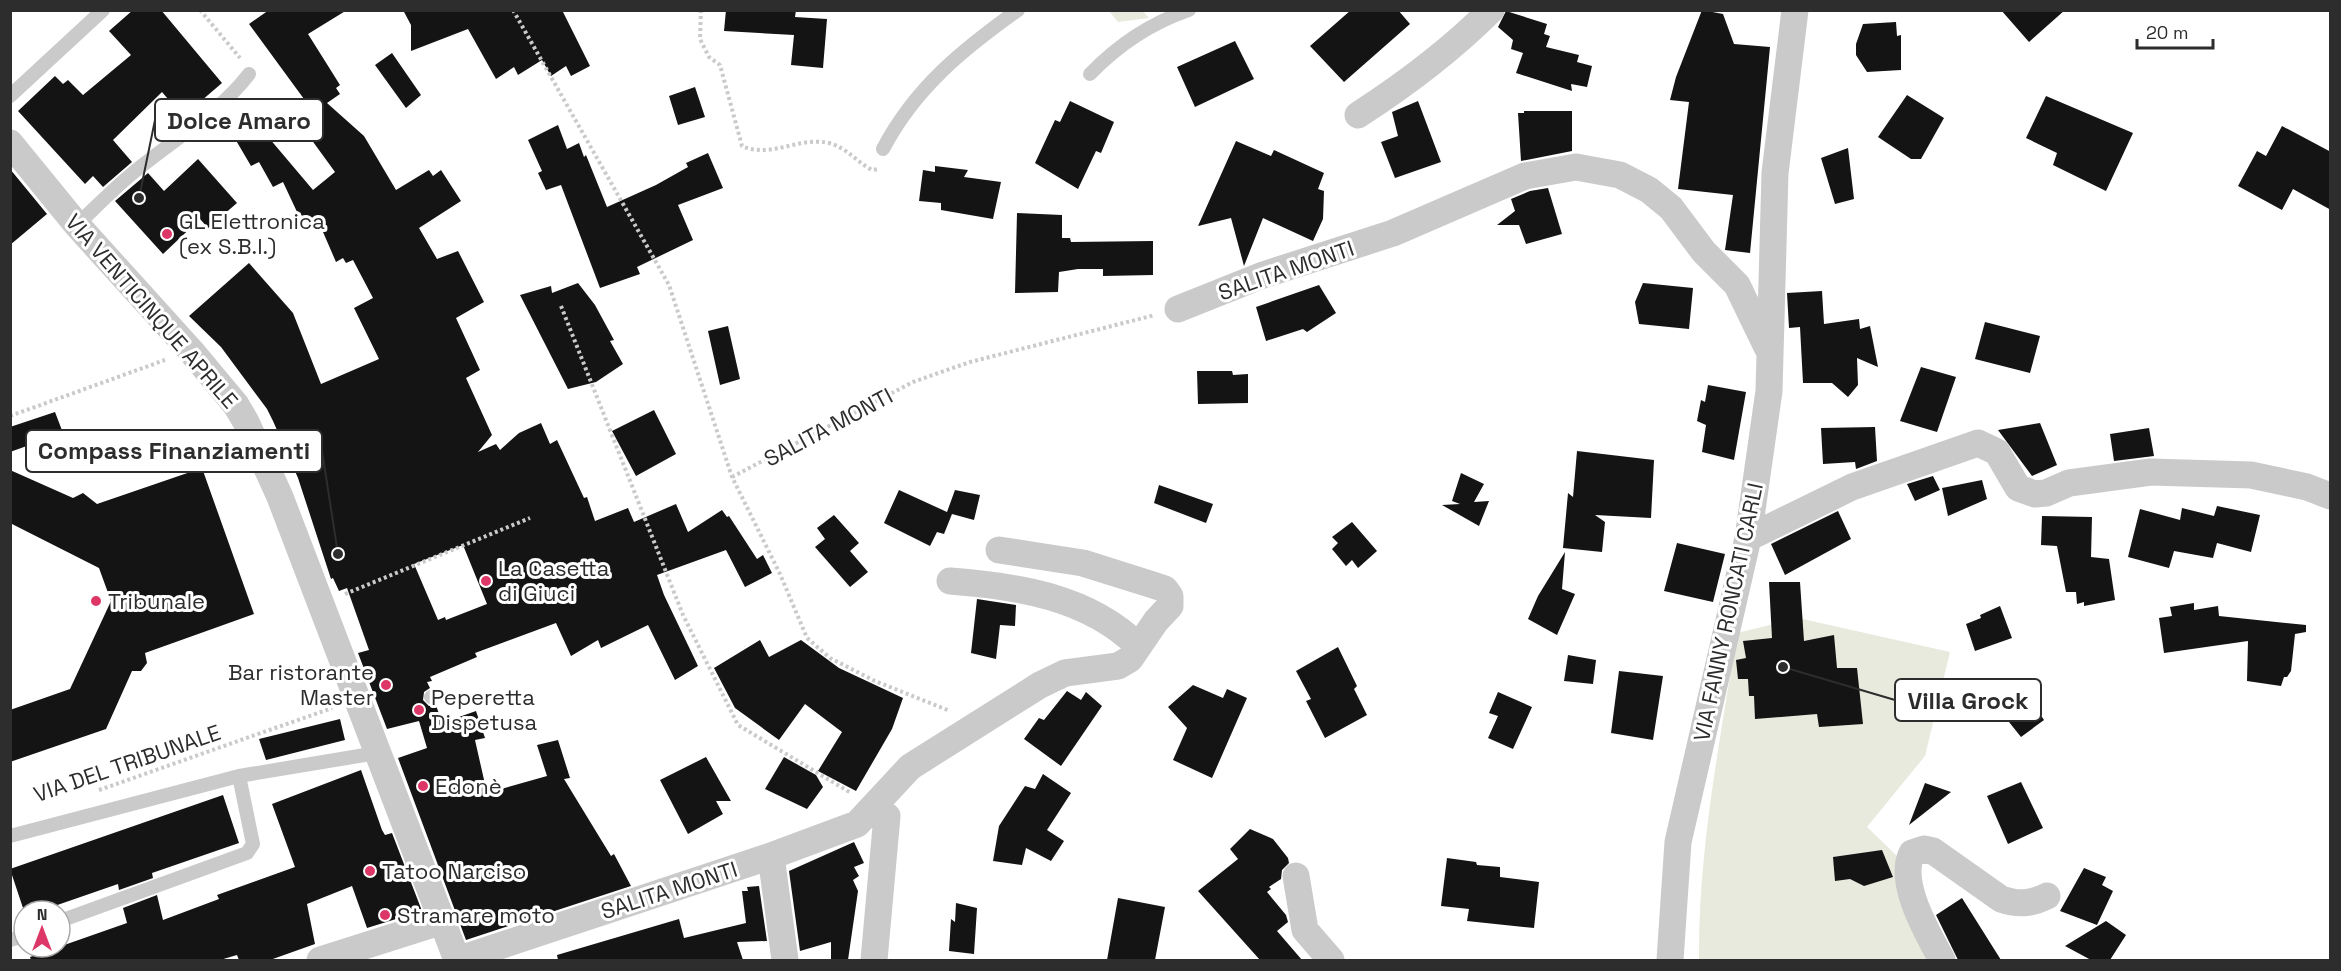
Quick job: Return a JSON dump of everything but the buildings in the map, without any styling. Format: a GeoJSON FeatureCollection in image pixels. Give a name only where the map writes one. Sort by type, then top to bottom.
{"type":"FeatureCollection","features":[{"type":"Feature","properties":{"kind":"street"},"geometry":{"type":"LineString","coordinates":[[1358,115],[1413,79],[1462,39],[1491,10]]}},
{"type":"Feature","properties":{"kind":"street","name":"VIA FANNY RONCATI CARLI"},"geometry":{"type":"LineString","coordinates":[[1670,960],[1678,842],[1748,538],[1769,392],[1775,173],[1795,10]]}},
{"type":"Feature","properties":{"kind":"street","name":"VIA VENTICINQUE APRILE"},"geometry":{"type":"LineString","coordinates":[[10,142],[77,225],[191,351],[246,422],[280,497],[319,604],[368,712],[377,753],[457,960]]}},
{"type":"Feature","properties":{"kind":"street","name":"SALITA MONTI"},"geometry":{"type":"LineString","coordinates":[[1178,309],[1263,275],[1393,233],[1525,176],[1563,168],[1588,168],[1635,182],[1671,208],[1704,252],[1737,285],[1771,354]]}},
{"type":"Feature","properties":{"kind":"street"},"geometry":{"type":"LineString","coordinates":[[1748,538],[1852,487],[1978,443],[1997,452],[2018,488],[2035,494],[2046,493],[2069,483],[2151,472],[2252,474],[2307,487],[2331,496]]}},
{"type":"Feature","properties":{"kind":"street","name":"SALITA MONTI"},"geometry":{"type":"LineString","coordinates":[[457,960],[771,856],[857,824],[910,767],[1040,685],[1065,673],[1118,666],[1130,659],[1170,606],[1170,596],[1165,589],[1083,563],[999,550]]}},
{"type":"Feature","properties":{"kind":"street"},"geometry":{"type":"LineString","coordinates":[[950,581],[1022,590],[1058,599],[1101,617],[1138,646]]}},
{"type":"Feature","properties":{"kind":"street"},"geometry":{"type":"LineString","coordinates":[[874,807],[887,816],[874,960]]}},
{"type":"Feature","properties":{"kind":"street"},"geometry":{"type":"LineString","coordinates":[[1942,960],[1921,919],[1910,888],[1909,857],[1916,850],[1924,849],[1942,855],[1982,886],[2013,903],[2035,902],[2047,896]]}},
{"type":"Feature","properties":{"kind":"street"},"geometry":{"type":"LineString","coordinates":[[771,856],[785,960]]}},
{"type":"Feature","properties":{"kind":"street"},"geometry":{"type":"LineString","coordinates":[[1296,876],[1305,930],[1331,960]]}},
{"type":"Feature","properties":{"kind":"street"},"geometry":{"type":"LineString","coordinates":[[320,960],[443,921]]}},
{"type":"Feature","properties":{"kind":"lane"},"geometry":{"type":"LineString","coordinates":[[10,96],[103,10]]}},
{"type":"Feature","properties":{"kind":"lane"},"geometry":{"type":"LineString","coordinates":[[883,149],[895,126],[925,88],[963,50],[1018,10]]}},
{"type":"Feature","properties":{"kind":"lane"},"geometry":{"type":"LineString","coordinates":[[1090,74],[1122,45],[1152,26],[1189,10]]}},
{"type":"Feature","properties":{"kind":"lane"},"geometry":{"type":"LineString","coordinates":[[77,225],[136,169],[193,127],[238,88],[249,74]]}},
{"type":"Feature","properties":{"kind":"lane"},"geometry":{"type":"LineString","coordinates":[[10,836],[239,776],[377,753]]}},
{"type":"Feature","properties":{"kind":"lane"},"geometry":{"type":"LineString","coordinates":[[72,917],[247,853],[253,844],[239,776]]}},
{"type":"Feature","properties":{"kind":"path"},"geometry":{"type":"LineString","coordinates":[[200,10],[250,70],[249,74]]}},
{"type":"Feature","properties":{"kind":"path"},"geometry":{"type":"LineString","coordinates":[[513,10],[669,285],[732,477],[780,574],[807,639],[830,658],[875,681],[962,716],[973,726]]}},
{"type":"Feature","properties":{"kind":"path"},"geometry":{"type":"LineString","coordinates":[[701,10],[700,39],[709,57],[720,65],[742,146],[754,151],[800,143],[831,144],[848,150],[872,170],[879,168],[883,149]]}},
{"type":"Feature","properties":{"kind":"path"},"geometry":{"type":"LineString","coordinates":[[561,306],[683,615],[738,724],[874,807]]}},
{"type":"Feature","properties":{"kind":"path","name":"SALITA MONTI"},"geometry":{"type":"LineString","coordinates":[[732,477],[913,382],[1019,349],[1178,309]]}},
{"type":"Feature","properties":{"kind":"path"},"geometry":{"type":"LineString","coordinates":[[10,416],[191,351]]}},
{"type":"Feature","properties":{"kind":"path"},"geometry":{"type":"LineString","coordinates":[[319,604],[530,518]]}},
{"type":"Feature","properties":{"kind":"path","name":"VIA DEL TRIBUNALE"},"geometry":{"type":"LineString","coordinates":[[89,794],[368,712]]}},
{"type":"Feature","properties":{"kind":"shaded area"},"geometry":{"type":"Polygon","coordinates":[[[1109,11],[1143,11],[1149,18],[1118,22],[1109,11]]]}},
{"type":"Feature","properties":{"kind":"shaded area"},"geometry":{"type":"Polygon","coordinates":[[[1798,618],[1950,652],[1925,756],[1867,827],[1897,856],[1909,920],[1931,960],[1699,960],[1706,837],[1737,633],[1798,618]]]}},
{"type":"Feature","properties":{"kind":"place","name":"Dolce Amaro"},"geometry":{"type":"Point","coordinates":[139,198]}},
{"type":"Feature","properties":{"kind":"place","name":"GL Elettronica (ex S.B.I.)"},"geometry":{"type":"Point","coordinates":[167,234]}},
{"type":"Feature","properties":{"kind":"place","name":"Compass Finanziamenti"},"geometry":{"type":"Point","coordinates":[338,554]}},
{"type":"Feature","properties":{"kind":"place","name":"La Casetta di Giuci"},"geometry":{"type":"Point","coordinates":[486,581]}},
{"type":"Feature","properties":{"kind":"place","name":"Tribunale"},"geometry":{"type":"Point","coordinates":[96,601]}},
{"type":"Feature","properties":{"kind":"place","name":"Villa Grock"},"geometry":{"type":"Point","coordinates":[1783,667]}},
{"type":"Feature","properties":{"kind":"place","name":"Bar ristorante Master"},"geometry":{"type":"Point","coordinates":[386,685]}},
{"type":"Feature","properties":{"kind":"place","name":"Peperetta Dispetusa"},"geometry":{"type":"Point","coordinates":[419,710]}},
{"type":"Feature","properties":{"kind":"place","name":"Edonè"},"geometry":{"type":"Point","coordinates":[423,786]}},
{"type":"Feature","properties":{"kind":"place","name":"Tatoo Narciso"},"geometry":{"type":"Point","coordinates":[370,871]}},
{"type":"Feature","properties":{"kind":"place","name":"Stramare moto"},"geometry":{"type":"Point","coordinates":[385,915]}}]}
